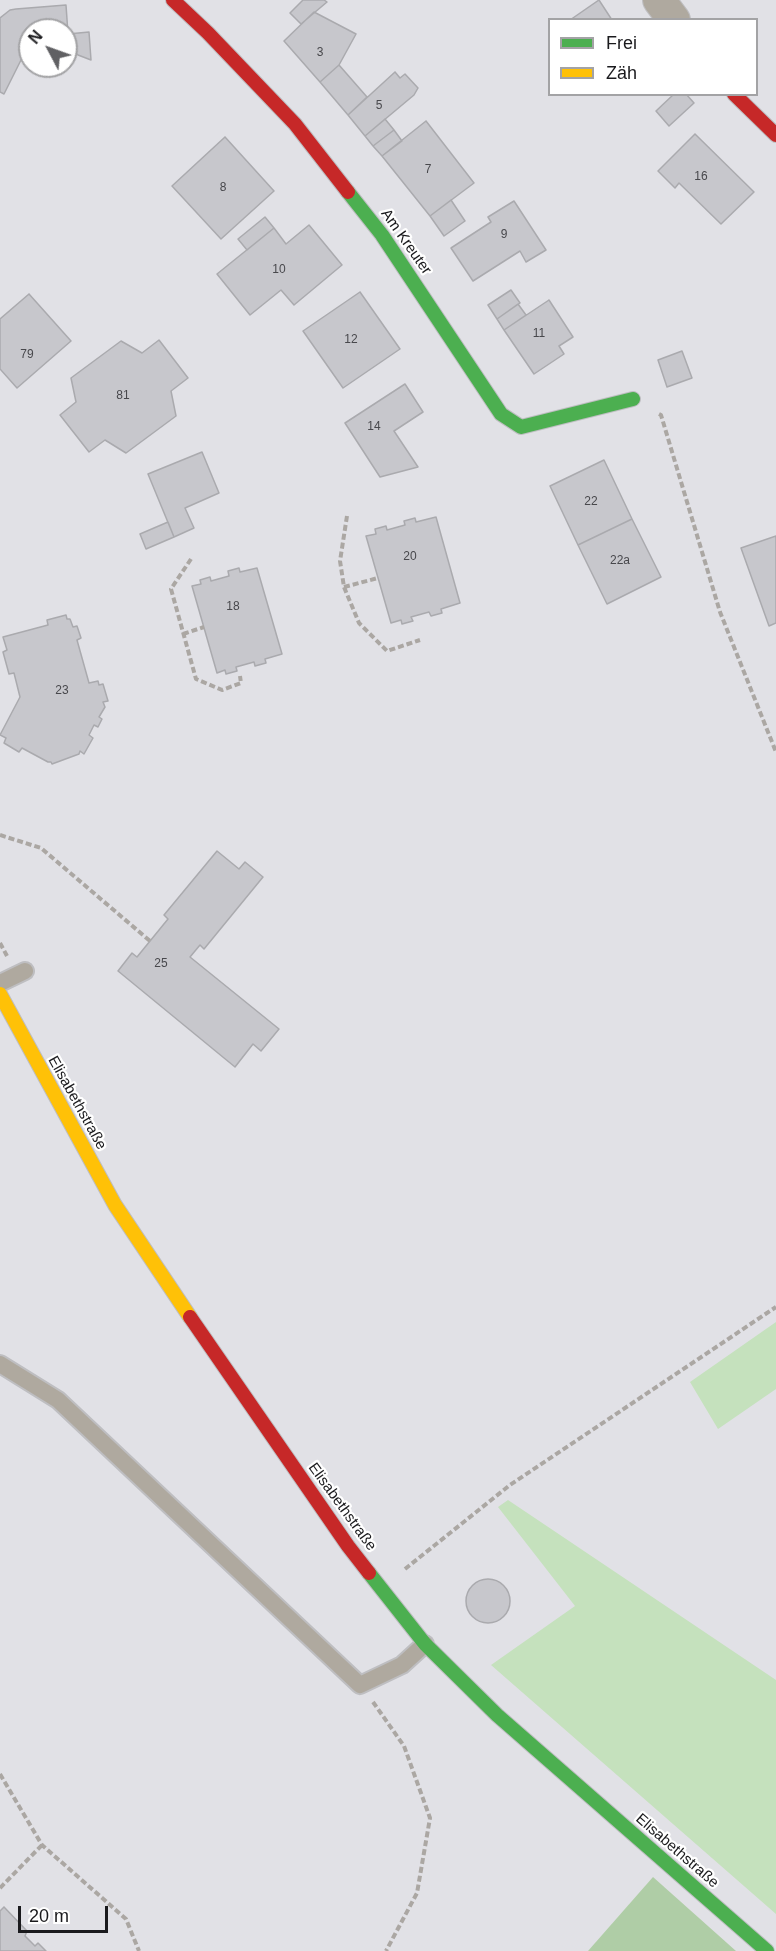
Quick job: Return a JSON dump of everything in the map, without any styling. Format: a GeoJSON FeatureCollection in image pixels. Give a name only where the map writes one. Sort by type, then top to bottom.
{"type":"FeatureCollection","features":[{"type":"Feature","properties":{"kind":"street","name":"Am Kreuter"},"geometry":{"type":"LineString","coordinates":[[173,0],[208,33],[295,124],[382,235],[501,414],[521,427],[633,399]]}},
{"type":"Feature","properties":{"kind":"street"},"geometry":{"type":"LineString","coordinates":[[659,0],[672,18]]}},
{"type":"Feature","properties":{"kind":"street"},"geometry":{"type":"LineString","coordinates":[[736,96],[776,135]]}},
{"type":"Feature","properties":{"kind":"street","name":"Elisabethstraße"},"geometry":{"type":"LineString","coordinates":[[0,994],[116,1205],[232,1380],[348,1546],[424,1644],[497,1714],[767,1951]]}},
{"type":"Feature","properties":{"kind":"lane"},"geometry":{"type":"LineString","coordinates":[[0,983],[21,973]]}},
{"type":"Feature","properties":{"kind":"lane"},"geometry":{"type":"LineString","coordinates":[[0,1364],[58,1400],[360,1685],[402,1665],[424,1644]]}},
{"type":"Feature","properties":{"kind":"path"},"geometry":{"type":"LineString","coordinates":[[633,399],[662,415],[720,612],[776,752]]}},
{"type":"Feature","properties":{"kind":"path"},"geometry":{"type":"LineString","coordinates":[[347,516],[340,561],[344,587],[359,623],[387,651],[420,640]]}},
{"type":"Feature","properties":{"kind":"path"},"geometry":{"type":"LineString","coordinates":[[191,559],[171,589],[196,679],[222,690],[241,683],[240,676]]}},
{"type":"Feature","properties":{"kind":"path"},"geometry":{"type":"LineString","coordinates":[[344,587],[378,578]]}},
{"type":"Feature","properties":{"kind":"path"},"geometry":{"type":"LineString","coordinates":[[183,634],[204,627]]}},
{"type":"Feature","properties":{"kind":"path"},"geometry":{"type":"LineString","coordinates":[[0,835],[42,848],[150,941]]}},
{"type":"Feature","properties":{"kind":"path"},"geometry":{"type":"LineString","coordinates":[[0,943],[21,973]]}},
{"type":"Feature","properties":{"kind":"path"},"geometry":{"type":"LineString","coordinates":[[382,1587],[510,1485],[776,1307]]}},
{"type":"Feature","properties":{"kind":"path"},"geometry":{"type":"LineString","coordinates":[[360,1685],[404,1746],[430,1818],[417,1893],[386,1951]]}},
{"type":"Feature","properties":{"kind":"path"},"geometry":{"type":"LineString","coordinates":[[0,1774],[42,1845],[126,1919],[139,1951]]}},
{"type":"Feature","properties":{"kind":"path"},"geometry":{"type":"LineString","coordinates":[[0,1888],[42,1845]]}},
{"type":"Feature","properties":{"kind":"green space"},"geometry":{"type":"Polygon","coordinates":[[[776,1322],[776,1389],[718,1429],[690,1382],[776,1322]]]}},
{"type":"Feature","properties":{"kind":"green space"},"geometry":{"type":"Polygon","coordinates":[[[508,1500],[776,1680],[776,1914],[491,1665],[575,1606],[498,1507],[508,1500]]]}},
{"type":"Feature","properties":{"kind":"green space"},"geometry":{"type":"Polygon","coordinates":[[[653,1877],[736,1951],[588,1951],[653,1877]]]}},
{"type":"Feature","properties":{"kind":"building"},"geometry":{"type":"Polygon","coordinates":[[[303,0],[327,2],[301,24],[290,13],[303,0]]]}},
{"type":"Feature","properties":{"kind":"building"},"geometry":{"type":"Polygon","coordinates":[[[599,0],[611,18],[573,18],[599,0]]]}},
{"type":"Feature","properties":{"kind":"building"},"geometry":{"type":"Polygon","coordinates":[[[66,5],[67,18],[18,18],[18,66],[4,94],[0,92],[0,18],[10,10],[66,5]]]}},
{"type":"Feature","properties":{"kind":"building"},"geometry":{"type":"Polygon","coordinates":[[[314,12],[356,34],[339,65],[320,82],[284,41],[314,12]]]}},
{"type":"Feature","properties":{"kind":"building"},"geometry":{"type":"Polygon","coordinates":[[[89,32],[91,60],[78,55],[78,33],[89,32]]]}},
{"type":"Feature","properties":{"kind":"building"},"geometry":{"type":"Polygon","coordinates":[[[339,65],[367,97],[348,115],[320,82],[339,65]]]}},
{"type":"Feature","properties":{"kind":"building"},"geometry":{"type":"Polygon","coordinates":[[[395,72],[400,78],[405,74],[418,88],[414,95],[365,136],[348,115],[395,72]]]}},
{"type":"Feature","properties":{"kind":"building"},"geometry":{"type":"Polygon","coordinates":[[[672,96],[688,96],[694,103],[669,126],[656,111],[672,96]]]}},
{"type":"Feature","properties":{"kind":"building"},"geometry":{"type":"Polygon","coordinates":[[[385,119],[394,130],[373,146],[365,136],[385,119]]]}},
{"type":"Feature","properties":{"kind":"building"},"geometry":{"type":"Polygon","coordinates":[[[426,121],[474,183],[430,216],[382,156],[426,121]]]}},
{"type":"Feature","properties":{"kind":"building"},"geometry":{"type":"Polygon","coordinates":[[[394,130],[402,141],[382,156],[373,146],[394,130]]]}},
{"type":"Feature","properties":{"kind":"building"},"geometry":{"type":"Polygon","coordinates":[[[695,134],[754,192],[721,224],[679,183],[675,188],[658,171],[695,134]]]}},
{"type":"Feature","properties":{"kind":"building"},"geometry":{"type":"Polygon","coordinates":[[[225,137],[274,191],[221,239],[172,186],[225,137]]]}},
{"type":"Feature","properties":{"kind":"building"},"geometry":{"type":"Polygon","coordinates":[[[451,200],[465,221],[444,236],[430,216],[451,200]]]}},
{"type":"Feature","properties":{"kind":"building"},"geometry":{"type":"Polygon","coordinates":[[[514,201],[546,250],[526,262],[520,251],[473,281],[451,248],[491,222],[488,217],[514,201]]]}},
{"type":"Feature","properties":{"kind":"building"},"geometry":{"type":"Polygon","coordinates":[[[265,217],[274,228],[247,250],[238,239],[265,217]]]}},
{"type":"Feature","properties":{"kind":"building"},"geometry":{"type":"Polygon","coordinates":[[[309,225],[342,265],[294,305],[281,290],[250,315],[217,274],[274,228],[286,244],[309,225]]]}},
{"type":"Feature","properties":{"kind":"building"},"geometry":{"type":"Polygon","coordinates":[[[511,290],[520,303],[497,319],[488,305],[511,290]]]}},
{"type":"Feature","properties":{"kind":"building"},"geometry":{"type":"Polygon","coordinates":[[[360,292],[400,349],[343,388],[303,331],[360,292]]]}},
{"type":"Feature","properties":{"kind":"building"},"geometry":{"type":"Polygon","coordinates":[[[29,294],[71,341],[17,388],[0,369],[0,319],[29,294]]]}},
{"type":"Feature","properties":{"kind":"building"},"geometry":{"type":"Polygon","coordinates":[[[549,300],[573,337],[559,346],[564,354],[534,374],[504,330],[549,300]]]}},
{"type":"Feature","properties":{"kind":"building"},"geometry":{"type":"Polygon","coordinates":[[[518,304],[526,315],[504,330],[497,319],[518,304]]]}},
{"type":"Feature","properties":{"kind":"building"},"geometry":{"type":"Polygon","coordinates":[[[159,340],[188,378],[171,391],[176,416],[126,453],[105,440],[89,452],[60,415],[76,402],[71,378],[121,341],[142,353],[159,340]]]}},
{"type":"Feature","properties":{"kind":"building"},"geometry":{"type":"Polygon","coordinates":[[[682,351],[692,378],[667,387],[658,360],[682,351]]]}},
{"type":"Feature","properties":{"kind":"building"},"geometry":{"type":"Polygon","coordinates":[[[405,384],[423,412],[394,431],[418,467],[380,477],[345,423],[405,384]]]}},
{"type":"Feature","properties":{"kind":"building"},"geometry":{"type":"Polygon","coordinates":[[[202,452],[219,493],[185,508],[194,528],[174,537],[148,474],[202,452]]]}},
{"type":"Feature","properties":{"kind":"building"},"geometry":{"type":"Polygon","coordinates":[[[604,460],[632,519],[578,545],[550,486],[604,460]]]}},
{"type":"Feature","properties":{"kind":"building"},"geometry":{"type":"Polygon","coordinates":[[[436,517],[460,603],[441,609],[442,613],[431,616],[429,612],[411,617],[413,621],[402,624],[401,620],[391,623],[366,536],[376,534],[375,529],[386,526],[387,530],[405,525],[404,521],[415,518],[416,522],[436,517]]]}},
{"type":"Feature","properties":{"kind":"building"},"geometry":{"type":"Polygon","coordinates":[[[632,519],[661,577],[607,604],[578,545],[632,519]]]}},
{"type":"Feature","properties":{"kind":"building"},"geometry":{"type":"Polygon","coordinates":[[[168,522],[174,537],[146,549],[140,534],[168,522]]]}},
{"type":"Feature","properties":{"kind":"building"},"geometry":{"type":"Polygon","coordinates":[[[776,536],[776,623],[769,626],[741,548],[776,536]]]}},
{"type":"Feature","properties":{"kind":"building"},"geometry":{"type":"Polygon","coordinates":[[[239,568],[240,572],[257,568],[282,654],[265,659],[266,663],[255,666],[254,662],[236,667],[237,671],[226,674],[225,670],[217,673],[192,586],[201,584],[200,580],[210,577],[211,581],[229,576],[228,571],[239,568]]]}},
{"type":"Feature","properties":{"kind":"building"},"geometry":{"type":"Polygon","coordinates":[[[66,615],[73,627],[77,626],[81,638],[77,640],[89,683],[98,681],[99,685],[103,684],[108,701],[103,702],[105,707],[99,717],[102,719],[98,727],[94,725],[89,735],[93,738],[84,754],[80,751],[79,754],[52,764],[22,748],[19,752],[4,743],[6,738],[0,735],[20,697],[14,673],[9,674],[3,652],[7,650],[3,637],[48,625],[47,620],[66,615]]]}},
{"type":"Feature","properties":{"kind":"building"},"geometry":{"type":"Polygon","coordinates":[[[217,851],[239,869],[245,862],[263,877],[204,949],[200,945],[190,957],[279,1029],[261,1051],[253,1044],[235,1067],[118,971],[132,953],[137,957],[168,919],[164,915],[217,851]]]}},
{"type":"Feature","properties":{"kind":"building"},"geometry":{"type":"Polygon","coordinates":[[[488,1579],[504,1585],[510,1601],[504,1617],[488,1623],[472,1617],[466,1601],[472,1585],[488,1579]]]}},
{"type":"Feature","properties":{"kind":"building"},"geometry":{"type":"Polygon","coordinates":[[[4,1907],[27,1931],[25,1936],[35,1946],[38,1943],[46,1951],[0,1951],[0,1911],[4,1907]]]}},
{"type":"Feature","properties":{"kind":"traffic: fast"},"geometry":{"type":"LineString","coordinates":[[348,192],[382,235],[501,414],[521,427],[633,399]]}},
{"type":"Feature","properties":{"kind":"traffic: fast"},"geometry":{"type":"LineString","coordinates":[[369,1573],[425,1644],[497,1715],[767,1951]]}},
{"type":"Feature","properties":{"kind":"traffic: slow"},"geometry":{"type":"LineString","coordinates":[[0,994],[115,1205],[190,1317]]}},
{"type":"Feature","properties":{"kind":"traffic: jam"},"geometry":{"type":"LineString","coordinates":[[173,0],[208,33],[295,124],[348,192]]}},
{"type":"Feature","properties":{"kind":"traffic: jam"},"geometry":{"type":"LineString","coordinates":[[736,96],[776,135]]}},
{"type":"Feature","properties":{"kind":"traffic: jam"},"geometry":{"type":"LineString","coordinates":[[190,1317],[369,1573]]}}]}
